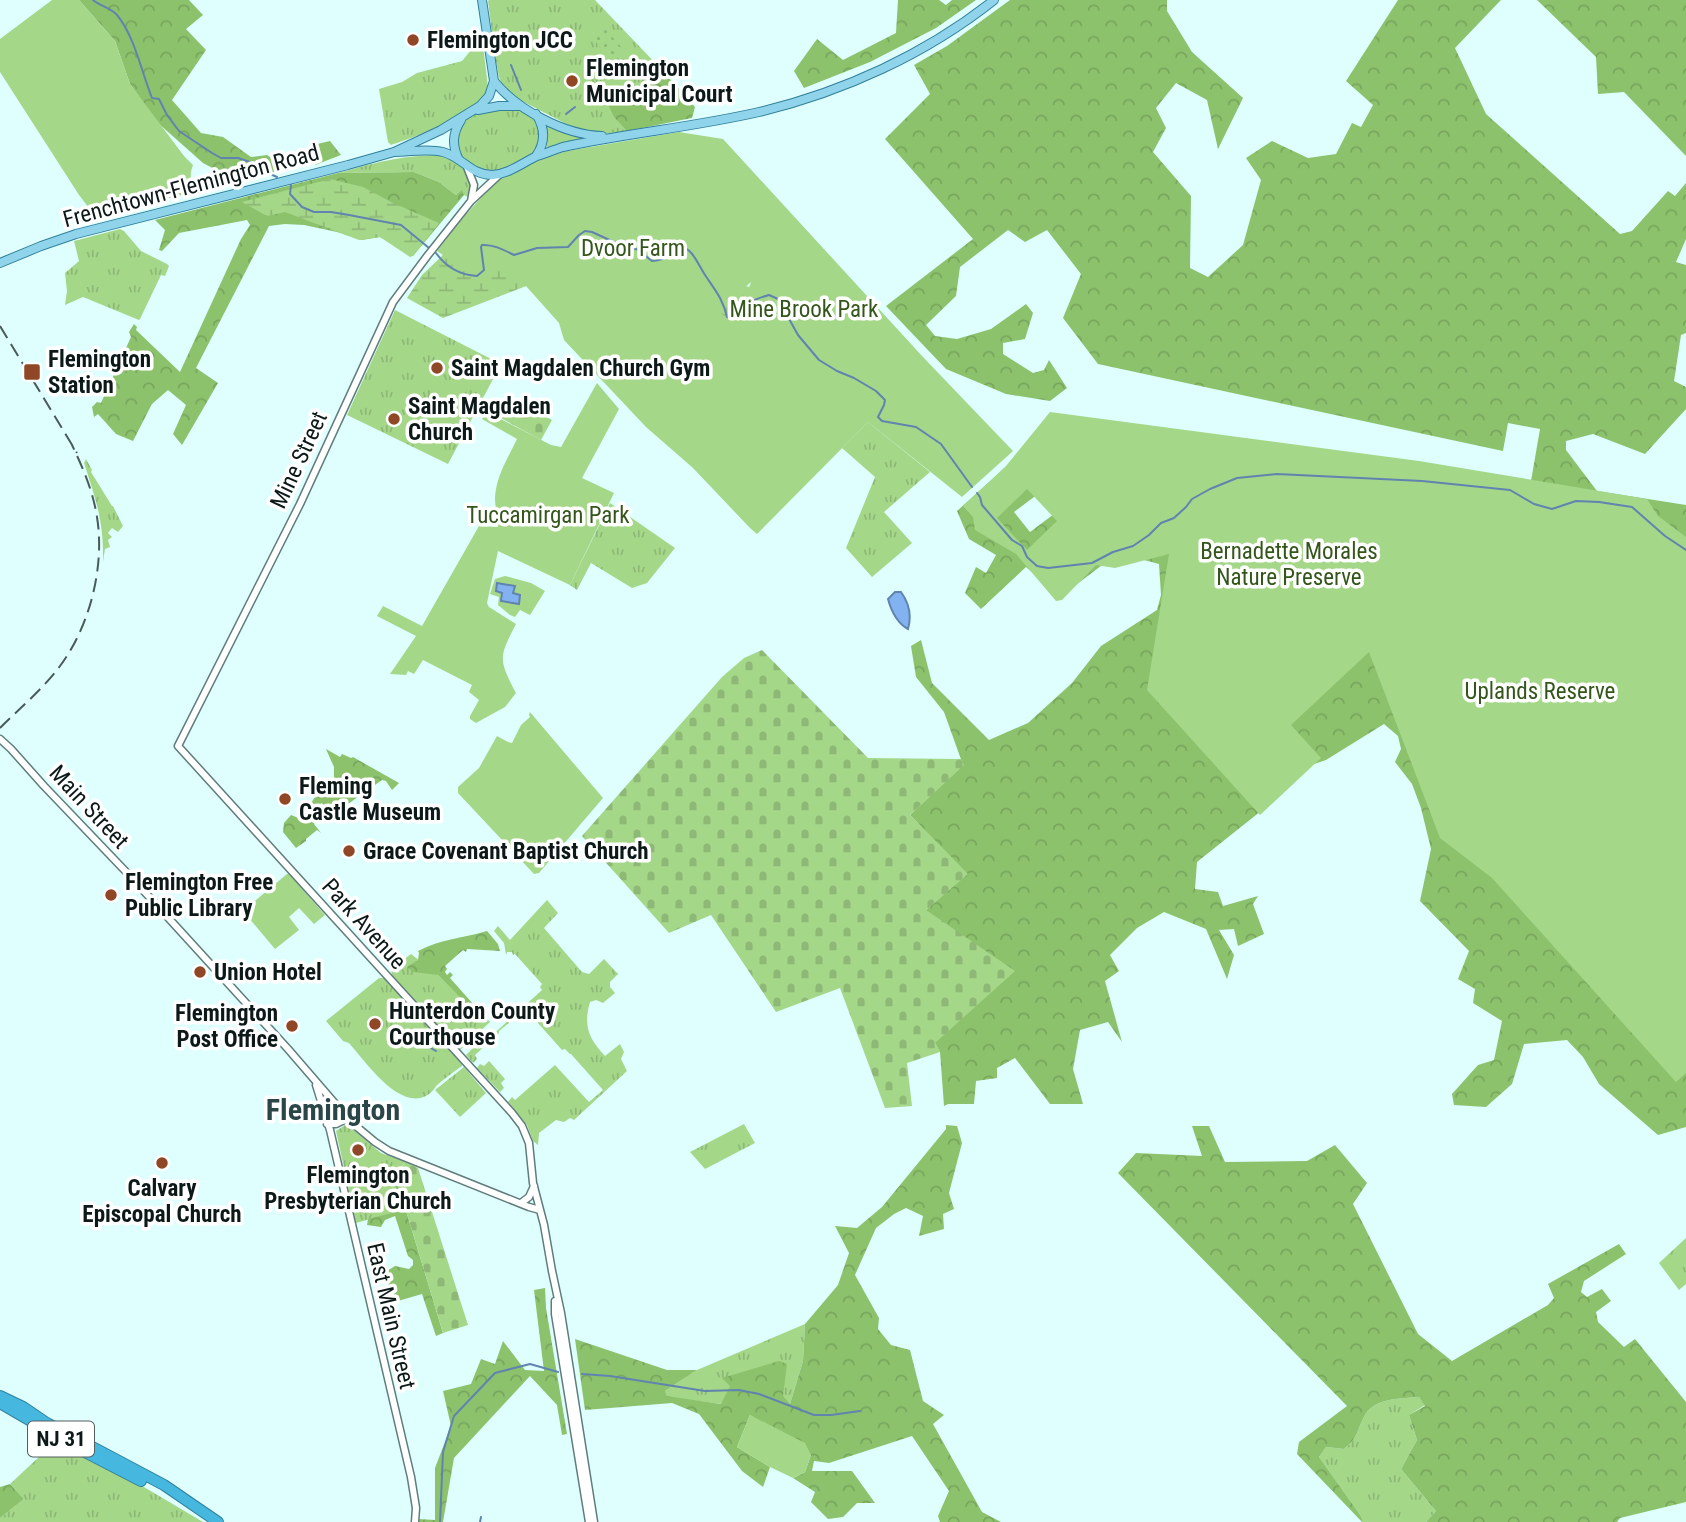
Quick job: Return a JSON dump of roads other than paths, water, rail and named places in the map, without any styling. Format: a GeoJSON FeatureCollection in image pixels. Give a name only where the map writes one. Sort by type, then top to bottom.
{"type":"FeatureCollection","features":[{"type":"Feature","properties":{"kind":"highway","name":"NJ 31"},"geometry":{"type":"LineString","coordinates":[[0,1396],[164,1485],[218,1522]]}},
{"type":"Feature","properties":{"kind":"highway","name":"NJ 31"},"geometry":{"type":"LineString","coordinates":[[0,1403],[110,1466],[178,1495]]}},
{"type":"Feature","properties":{"kind":"main road"},"geometry":{"type":"LineString","coordinates":[[482,0],[494,81],[486,102],[464,117],[454,135],[454,148],[459,160],[482,174],[501,174],[536,157],[563,148],[760,111],[824,93],[887,67],[917,51],[994,0]]}},
{"type":"Feature","properties":{"kind":"main road"},"geometry":{"type":"LineString","coordinates":[[494,81],[504,94],[523,107],[570,131],[619,137]]}},
{"type":"Feature","properties":{"kind":"main road"},"geometry":{"type":"LineString","coordinates":[[474,111],[499,106],[523,107]]}},
{"type":"Feature","properties":{"kind":"main road"},"geometry":{"type":"LineString","coordinates":[[536,114],[544,135],[536,157]]}},
{"type":"Feature","properties":{"kind":"main road","name":"Frenchtown-Flemington Road"},"geometry":{"type":"LineString","coordinates":[[0,263],[76,234],[394,152],[464,117]]}},
{"type":"Feature","properties":{"kind":"main road","name":"Frenchtown-Flemington Road"},"geometry":{"type":"LineString","coordinates":[[394,152],[441,152],[459,160]]}},
{"type":"Feature","properties":{"kind":"street"},"geometry":{"type":"LineString","coordinates":[[467,167],[474,185],[471,201]]}},
{"type":"Feature","properties":{"kind":"street","name":"Mine Street"},"geometry":{"type":"LineString","coordinates":[[178,746],[300,504],[393,302],[471,201],[501,174]]}},
{"type":"Feature","properties":{"kind":"street","name":"Main Street"},"geometry":{"type":"LineString","coordinates":[[0,739],[140,887],[348,1118],[369,1137],[389,1151],[540,1210]]}},
{"type":"Feature","properties":{"kind":"street","name":"Park Avenue"},"geometry":{"type":"LineString","coordinates":[[178,746],[522,1126],[529,1143],[534,1186],[556,1292]]}},
{"type":"Feature","properties":{"kind":"street","name":"East Main Street"},"geometry":{"type":"LineString","coordinates":[[314,1080],[323,1103],[411,1477],[415,1522]]}},
{"type":"Feature","properties":{"kind":"street"},"geometry":{"type":"LineString","coordinates":[[327,1124],[336,1124],[348,1118]]}},
{"type":"Feature","properties":{"kind":"street"},"geometry":{"type":"LineString","coordinates":[[521,1203],[529,1198],[534,1186]]}},
{"type":"Feature","properties":{"kind":"street"},"geometry":{"type":"LineString","coordinates":[[556,1292],[555,1314],[589,1522]]}},
{"type":"Feature","properties":{"kind":"street"},"geometry":{"type":"LineString","coordinates":[[556,1292],[594,1522]]}},
{"type":"Feature","properties":{"kind":"water"},"geometry":{"type":"Polygon","coordinates":[[[497,583],[515,586],[513,593],[520,595],[519,604],[501,601],[502,593],[496,591],[497,583]]]}},
{"type":"Feature","properties":{"kind":"water"},"geometry":{"type":"Polygon","coordinates":[[[895,592],[901,592],[908,605],[908,629],[898,620],[889,603],[888,599],[895,592]]]}},
{"type":"Feature","properties":{"kind":"waterway"},"geometry":{"type":"LineString","coordinates":[[93,0],[115,13],[123,23],[133,43],[152,98],[159,99],[179,131],[221,158],[238,158],[259,165],[277,177]]}},
{"type":"Feature","properties":{"kind":"waterway"},"geometry":{"type":"LineString","coordinates":[[511,65],[521,90]]}},
{"type":"Feature","properties":{"kind":"waterway"},"geometry":{"type":"LineString","coordinates":[[566,114],[575,107]]}},
{"type":"Feature","properties":{"kind":"waterway"},"geometry":{"type":"LineString","coordinates":[[291,185],[290,194],[302,207],[314,212],[331,212],[401,225],[429,248]]}},
{"type":"Feature","properties":{"kind":"waterway"},"geometry":{"type":"LineString","coordinates":[[436,253],[454,269],[477,276],[484,270],[482,245],[494,246],[514,255],[537,248],[568,247],[585,231],[627,245],[652,261],[666,257],[679,245],[695,257],[721,300],[727,317],[741,317],[748,305],[759,298],[769,295],[778,299],[798,335],[819,360],[876,391],[885,400],[878,417],[882,421],[916,427],[941,444],[972,487]]}},
{"type":"Feature","properties":{"kind":"waterway"},"geometry":{"type":"LineString","coordinates":[[977,493],[982,505],[1012,540],[1022,546],[1027,557],[1037,566],[1048,568],[1092,563],[1113,552],[1133,546],[1161,523],[1174,518],[1192,499],[1210,489],[1237,478],[1277,474],[1422,481],[1510,490],[1534,504],[1552,509],[1576,501],[1632,507],[1665,536],[1686,550]]}},
{"type":"Feature","properties":{"kind":"waterway"},"geometry":{"type":"LineString","coordinates":[[418,1041],[436,1051]]}},
{"type":"Feature","properties":{"kind":"waterway"},"geometry":{"type":"LineString","coordinates":[[440,1522],[443,1452],[454,1416],[495,1373],[530,1364],[558,1372]]}},
{"type":"Feature","properties":{"kind":"waterway"},"geometry":{"type":"LineString","coordinates":[[582,1374],[705,1391],[739,1390],[759,1394],[814,1415],[860,1411]]}},
{"type":"Feature","properties":{"kind":"waterway"},"geometry":{"type":"LineString","coordinates":[[480,1522],[481,1517]]}},
{"type":"Feature","properties":{"kind":"railway"},"geometry":{"type":"LineString","coordinates":[[0,326],[77,453]]}},
{"type":"Feature","properties":{"kind":"railway"},"geometry":{"type":"LineString","coordinates":[[0,728],[60,666],[80,633],[93,595],[99,555],[97,517],[87,480],[72,445]]}},
{"type":"Feature","properties":{"kind":"place","name":"Flemington JCC"},"geometry":{"type":"Point","coordinates":[413,40]}},
{"type":"Feature","properties":{"kind":"place","name":"Flemington Municipal Court"},"geometry":{"type":"Point","coordinates":[572,81]}},
{"type":"Feature","properties":{"kind":"place","name":"Saint Magdalen Church Gym"},"geometry":{"type":"Point","coordinates":[437,368]}},
{"type":"Feature","properties":{"kind":"place","name":"Flemington Station"},"geometry":{"type":"Point","coordinates":[32,372]}},
{"type":"Feature","properties":{"kind":"place","name":"Saint Magdalen Church"},"geometry":{"type":"Point","coordinates":[394,419]}},
{"type":"Feature","properties":{"kind":"place","name":"Fleming Castle Museum"},"geometry":{"type":"Point","coordinates":[285,799]}},
{"type":"Feature","properties":{"kind":"place","name":"Grace Covenant Baptist Church"},"geometry":{"type":"Point","coordinates":[349,851]}},
{"type":"Feature","properties":{"kind":"place","name":"Flemington Free Public Library"},"geometry":{"type":"Point","coordinates":[111,895]}},
{"type":"Feature","properties":{"kind":"place","name":"Union Hotel"},"geometry":{"type":"Point","coordinates":[200,972]}},
{"type":"Feature","properties":{"kind":"place","name":"Hunterdon County Courthouse"},"geometry":{"type":"Point","coordinates":[375,1024]}},
{"type":"Feature","properties":{"kind":"place","name":"Flemington Post Office"},"geometry":{"type":"Point","coordinates":[292,1026]}},
{"type":"Feature","properties":{"kind":"place","name":"Flemington Presbyterian Church"},"geometry":{"type":"Point","coordinates":[358,1150]}},
{"type":"Feature","properties":{"kind":"place","name":"Calvary Episcopal Church"},"geometry":{"type":"Point","coordinates":[162,1163]}},
{"type":"Feature","properties":{"kind":"district","name":"Flemington"},"geometry":{"type":"Point","coordinates":[333,1109]}},
{"type":"Feature","properties":{"kind":"park label","name":"Dvoor Farm"},"geometry":{"type":"Point","coordinates":[633,248]}},
{"type":"Feature","properties":{"kind":"park label","name":"Mine Brook Park"},"geometry":{"type":"Point","coordinates":[804,309]}},
{"type":"Feature","properties":{"kind":"park label","name":"Tuccamirgan Park"},"geometry":{"type":"Point","coordinates":[548,515]}},
{"type":"Feature","properties":{"kind":"park label","name":"Bernadette Morales Nature Preserve"},"geometry":{"type":"Point","coordinates":[1289,564]}},
{"type":"Feature","properties":{"kind":"park label","name":"Uplands Reserve"},"geometry":{"type":"Point","coordinates":[1540,691]}}]}
